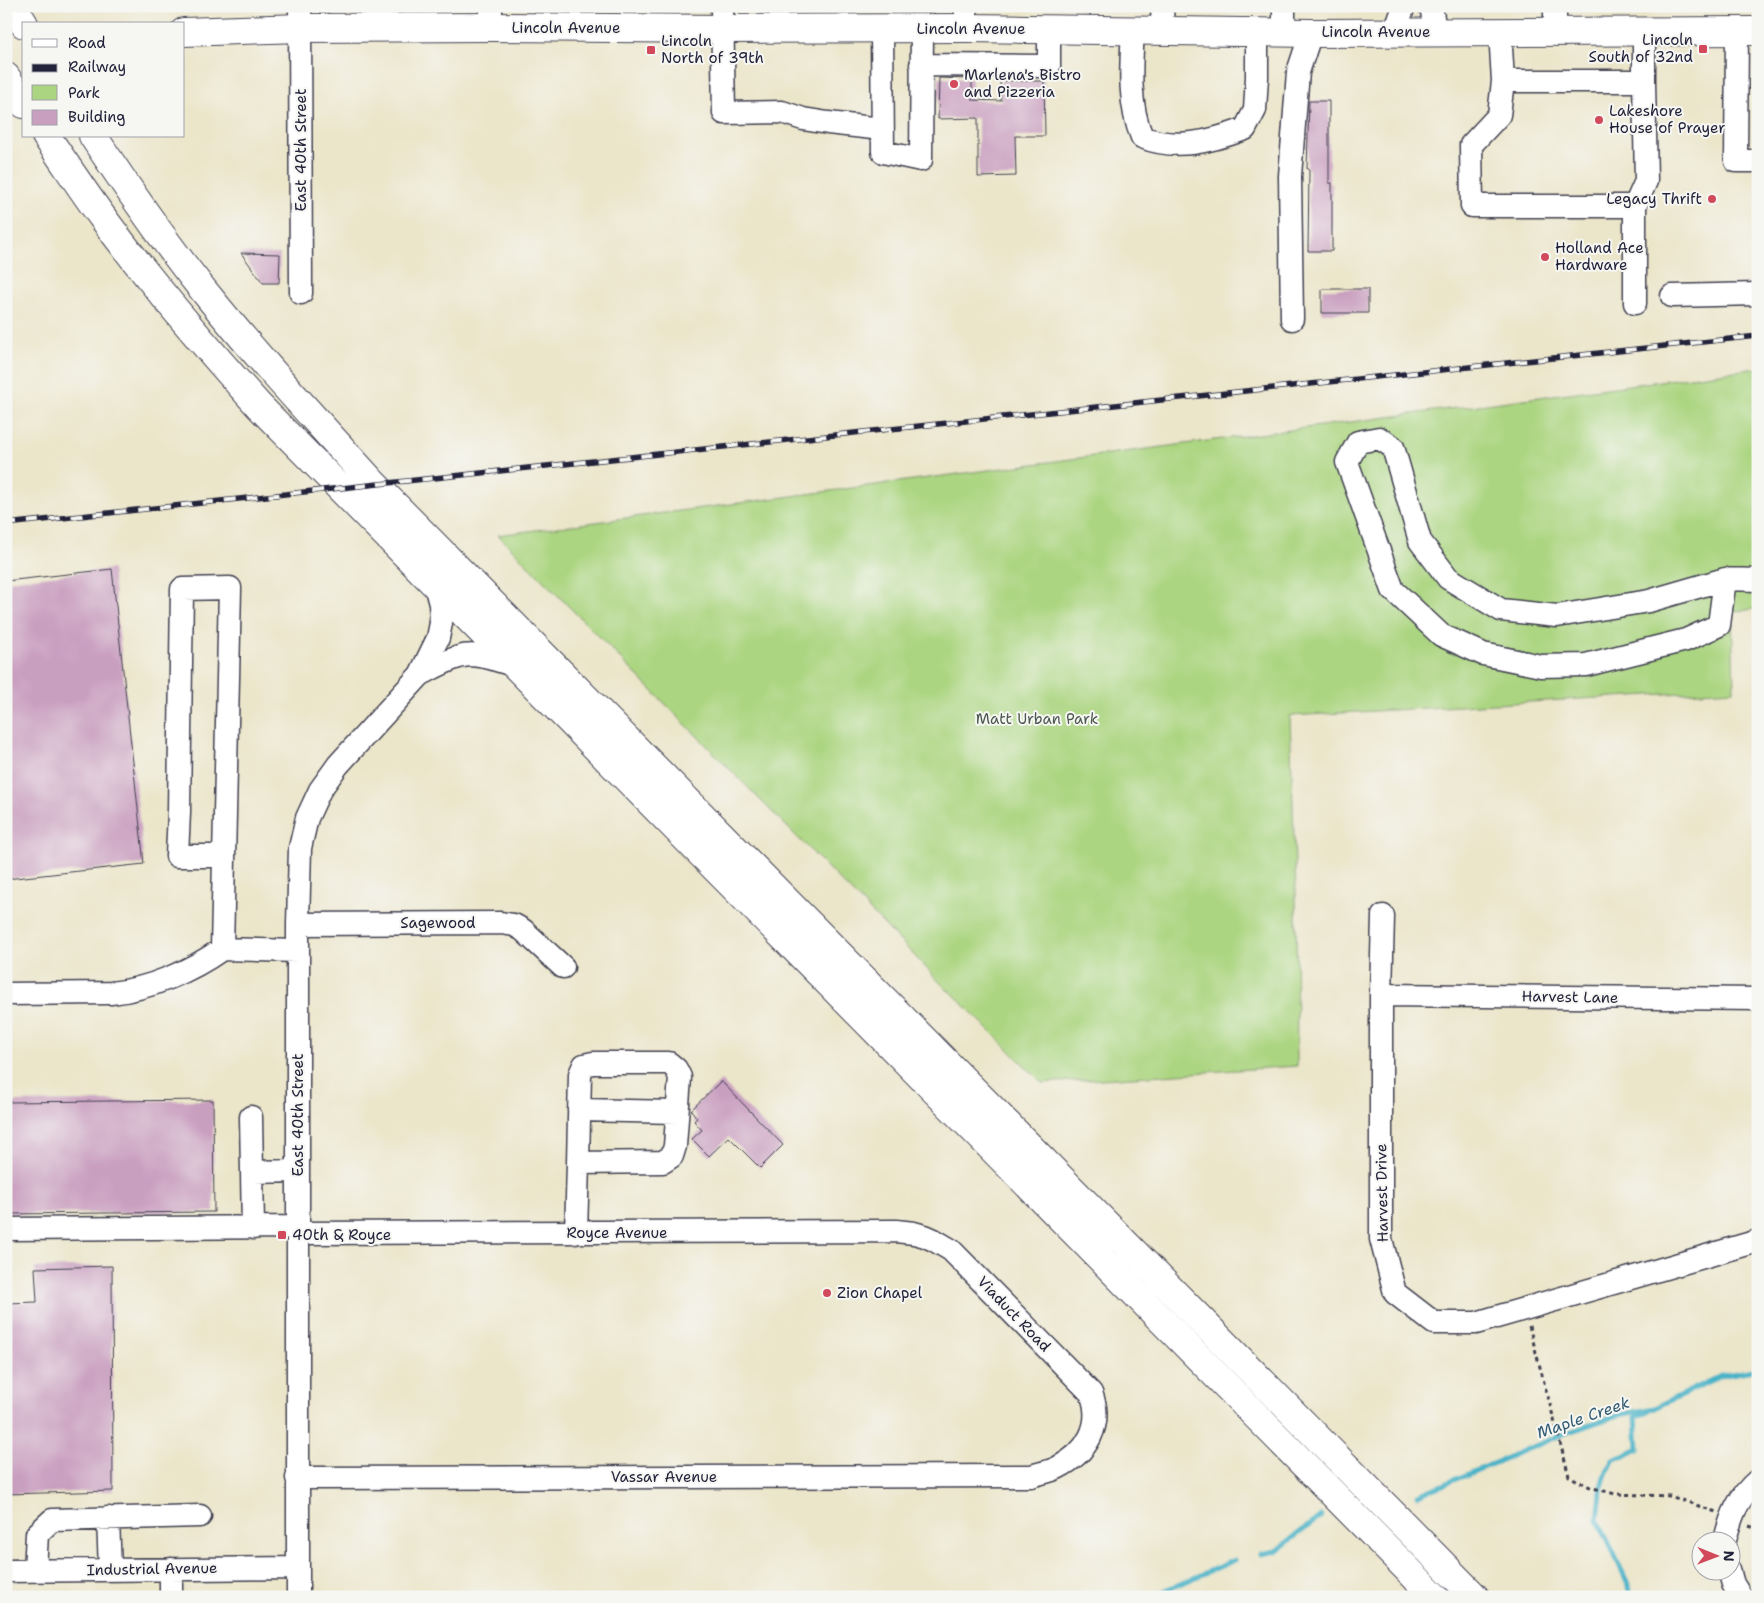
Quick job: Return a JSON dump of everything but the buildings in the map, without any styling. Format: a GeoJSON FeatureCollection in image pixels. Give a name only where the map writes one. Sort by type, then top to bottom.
{"type":"FeatureCollection","features":[{"type":"Feature","properties":{"kind":"main road"},"geometry":{"type":"LineString","coordinates":[[14,6],[23,22]]}},
{"type":"Feature","properties":{"kind":"main road","name":"Lincoln Avenue"},"geometry":{"type":"LineString","coordinates":[[185,32],[301,17],[723,18],[882,28],[922,28],[966,17],[1049,29],[1133,30],[1163,18],[1257,32],[1284,19],[1311,33],[1395,32],[1432,19],[1500,32],[1555,19],[1644,31],[1748,31]]}},
{"type":"Feature","properties":{"kind":"main road"},"geometry":{"type":"LineString","coordinates":[[6,34],[22,34]]}},
{"type":"Feature","properties":{"kind":"main road"},"geometry":{"type":"LineString","coordinates":[[6,77],[22,101]]}},
{"type":"Feature","properties":{"kind":"main road"},"geometry":{"type":"LineString","coordinates":[[47,138],[108,225],[204,345],[259,406],[1435,1597]]}},
{"type":"Feature","properties":{"kind":"main road"},"geometry":{"type":"LineString","coordinates":[[94,138],[146,213],[203,290],[258,356],[372,482],[1475,1597]]}},
{"type":"Feature","properties":{"kind":"street"},"geometry":{"type":"LineString","coordinates":[[1395,32],[1404,6]]}},
{"type":"Feature","properties":{"kind":"street","name":"East 40th Street"},"geometry":{"type":"LineString","coordinates":[[300,293],[301,17]]}},
{"type":"Feature","properties":{"kind":"street"},"geometry":{"type":"LineString","coordinates":[[723,18],[724,113],[782,112],[828,124],[882,129]]}},
{"type":"Feature","properties":{"kind":"street"},"geometry":{"type":"LineString","coordinates":[[882,28],[883,152],[921,160],[922,28]]}},
{"type":"Feature","properties":{"kind":"street"},"geometry":{"type":"LineString","coordinates":[[921,65],[1049,66],[1049,29]]}},
{"type":"Feature","properties":{"kind":"street"},"geometry":{"type":"LineString","coordinates":[[1133,30],[1131,64],[1134,106],[1142,137],[1154,142],[1192,144],[1245,129],[1255,110],[1257,32]]}},
{"type":"Feature","properties":{"kind":"street"},"geometry":{"type":"LineString","coordinates":[[1634,303],[1635,206],[1646,181],[1644,31]]}},
{"type":"Feature","properties":{"kind":"street"},"geometry":{"type":"LineString","coordinates":[[1748,31],[1736,161],[1758,160]]}},
{"type":"Feature","properties":{"kind":"street"},"geometry":{"type":"LineString","coordinates":[[1500,32],[1503,80],[1499,115],[1471,145],[1472,206],[1635,206]]}},
{"type":"Feature","properties":{"kind":"street"},"geometry":{"type":"LineString","coordinates":[[1292,319],[1290,176],[1298,72],[1311,33]]}},
{"type":"Feature","properties":{"kind":"street"},"geometry":{"type":"LineString","coordinates":[[1503,80],[1644,81]]}},
{"type":"Feature","properties":{"kind":"street"},"geometry":{"type":"LineString","coordinates":[[1672,296],[1758,294]]}},
{"type":"Feature","properties":{"kind":"street"},"geometry":{"type":"LineString","coordinates":[[1725,579],[1719,625],[1686,640],[1586,665],[1541,666],[1483,654],[1441,635],[1393,590],[1348,462],[1358,442],[1380,438],[1393,447],[1420,541],[1448,578],[1500,610],[1557,616],[1649,601],[1725,579],[1758,580]]}},
{"type":"Feature","properties":{"kind":"street"},"geometry":{"type":"LineString","coordinates":[[420,675],[438,638],[441,623],[440,604],[435,585]]}},
{"type":"Feature","properties":{"kind":"street"},"geometry":{"type":"LineString","coordinates":[[222,949],[230,588],[182,589],[180,793],[177,856],[224,856]]}},
{"type":"Feature","properties":{"kind":"street"},"geometry":{"type":"LineString","coordinates":[[420,675],[459,657],[468,656],[485,657],[516,666]]}},
{"type":"Feature","properties":{"kind":"street","name":"East 40th Street"},"geometry":{"type":"LineString","coordinates":[[298,1597],[298,924],[302,832],[320,790],[338,765],[420,675]]}},
{"type":"Feature","properties":{"kind":"street","name":"Harvest Drive"},"geometry":{"type":"LineString","coordinates":[[1383,916],[1381,995],[1381,1239],[1394,1293],[1434,1323],[1476,1323],[1758,1241]]}},
{"type":"Feature","properties":{"kind":"street","name":"Sagewood"},"geometry":{"type":"LineString","coordinates":[[298,924],[501,923],[514,925],[524,930],[562,967]]}},
{"type":"Feature","properties":{"kind":"street"},"geometry":{"type":"LineString","coordinates":[[6,994],[128,991],[190,968],[222,949],[298,951]]}},
{"type":"Feature","properties":{"kind":"street","name":"Harvest Lane"},"geometry":{"type":"LineString","coordinates":[[1381,995],[1758,999]]}},
{"type":"Feature","properties":{"kind":"street"},"geometry":{"type":"LineString","coordinates":[[576,1233],[580,1074],[584,1065],[593,1063],[669,1063],[676,1069],[680,1077],[672,1156],[663,1162],[578,1163]]}},
{"type":"Feature","properties":{"kind":"street"},"geometry":{"type":"LineString","coordinates":[[579,1110],[677,1112]]}},
{"type":"Feature","properties":{"kind":"street"},"geometry":{"type":"LineString","coordinates":[[251,1117],[253,1228]]}},
{"type":"Feature","properties":{"kind":"street"},"geometry":{"type":"LineString","coordinates":[[252,1172],[298,1171]]}},
{"type":"Feature","properties":{"kind":"street","name":"Royce Avenue"},"geometry":{"type":"LineString","coordinates":[[6,1229],[253,1228],[576,1233],[896,1231],[914,1233],[934,1240]]}},
{"type":"Feature","properties":{"kind":"street","name":"Viaduct Road"},"geometry":{"type":"LineString","coordinates":[[934,1240],[951,1250],[961,1259],[1091,1393]]}},
{"type":"Feature","properties":{"kind":"street","name":"Vassar Avenue"},"geometry":{"type":"LineString","coordinates":[[298,1478],[1031,1476],[1051,1471],[1060,1466],[1079,1452],[1086,1444],[1095,1426],[1096,1416],[1091,1393]]}},
{"type":"Feature","properties":{"kind":"street"},"geometry":{"type":"LineString","coordinates":[[1727,1530],[1730,1518],[1746,1490],[1758,1480]]}},
{"type":"Feature","properties":{"kind":"street"},"geometry":{"type":"LineString","coordinates":[[35,1570],[36,1534],[52,1520],[200,1516]]}},
{"type":"Feature","properties":{"kind":"street"},"geometry":{"type":"LineString","coordinates":[[108,1518],[110,1570]]}},
{"type":"Feature","properties":{"kind":"street","name":"Industrial Avenue"},"geometry":{"type":"LineString","coordinates":[[6,1571],[298,1568]]}},
{"type":"Feature","properties":{"kind":"street"},"geometry":{"type":"LineString","coordinates":[[171,1569],[172,1597]]}},
{"type":"Feature","properties":{"kind":"street"},"geometry":{"type":"LineString","coordinates":[[1732,1580],[1741,1597]]}},
{"type":"Feature","properties":{"kind":"path"},"geometry":{"type":"LineString","coordinates":[[1525,1309],[1569,1476],[1590,1487],[1615,1494],[1670,1496],[1758,1529]]}},
{"type":"Feature","properties":{"kind":"green space","name":"Matt Urban Park"},"geometry":{"type":"Polygon","coordinates":[[[1758,368],[1758,609],[1732,611],[1734,690],[1290,716],[1296,895],[1297,1066],[1042,1083],[948,991],[498,535],[1758,368]]]}},
{"type":"Feature","properties":{"kind":"waterway","name":"Maple Creek"},"geometry":{"type":"LineString","coordinates":[[1418,1495],[1566,1433],[1619,1415],[1654,1408],[1721,1376],[1758,1369]]}},
{"type":"Feature","properties":{"kind":"waterway"},"geometry":{"type":"LineString","coordinates":[[1631,1597],[1629,1586],[1598,1520],[1601,1490],[1606,1473],[1613,1459],[1638,1449],[1636,1417],[1649,1410]]}},
{"type":"Feature","properties":{"kind":"waterway","name":"Maple Creek"},"geometry":{"type":"LineString","coordinates":[[1261,1554],[1276,1551],[1321,1516]]}},
{"type":"Feature","properties":{"kind":"waterway","name":"Maple Creek"},"geometry":{"type":"LineString","coordinates":[[1150,1597],[1235,1560]]}},
{"type":"Feature","properties":{"kind":"railway"},"geometry":{"type":"LineString","coordinates":[[6,524],[1758,336]]}},
{"type":"Feature","properties":{"kind":"place","name":"Lincoln South of 32nd"},"geometry":{"type":"Point","coordinates":[1703,49]}},
{"type":"Feature","properties":{"kind":"place","name":"Lincoln North of 39th"},"geometry":{"type":"Point","coordinates":[651,50]}},
{"type":"Feature","properties":{"kind":"place","name":"Marlena's Bistro and Pizzeria"},"geometry":{"type":"Point","coordinates":[954,84]}},
{"type":"Feature","properties":{"kind":"place","name":"Lakeshore House of Prayer"},"geometry":{"type":"Point","coordinates":[1599,120]}},
{"type":"Feature","properties":{"kind":"place","name":"Legacy Thrift"},"geometry":{"type":"Point","coordinates":[1712,199]}},
{"type":"Feature","properties":{"kind":"place","name":"Holland Ace Hardware"},"geometry":{"type":"Point","coordinates":[1545,257]}},
{"type":"Feature","properties":{"kind":"place","name":"40th & Royce"},"geometry":{"type":"Point","coordinates":[282,1235]}},
{"type":"Feature","properties":{"kind":"place","name":"Zion Chapel"},"geometry":{"type":"Point","coordinates":[827,1293]}}]}
